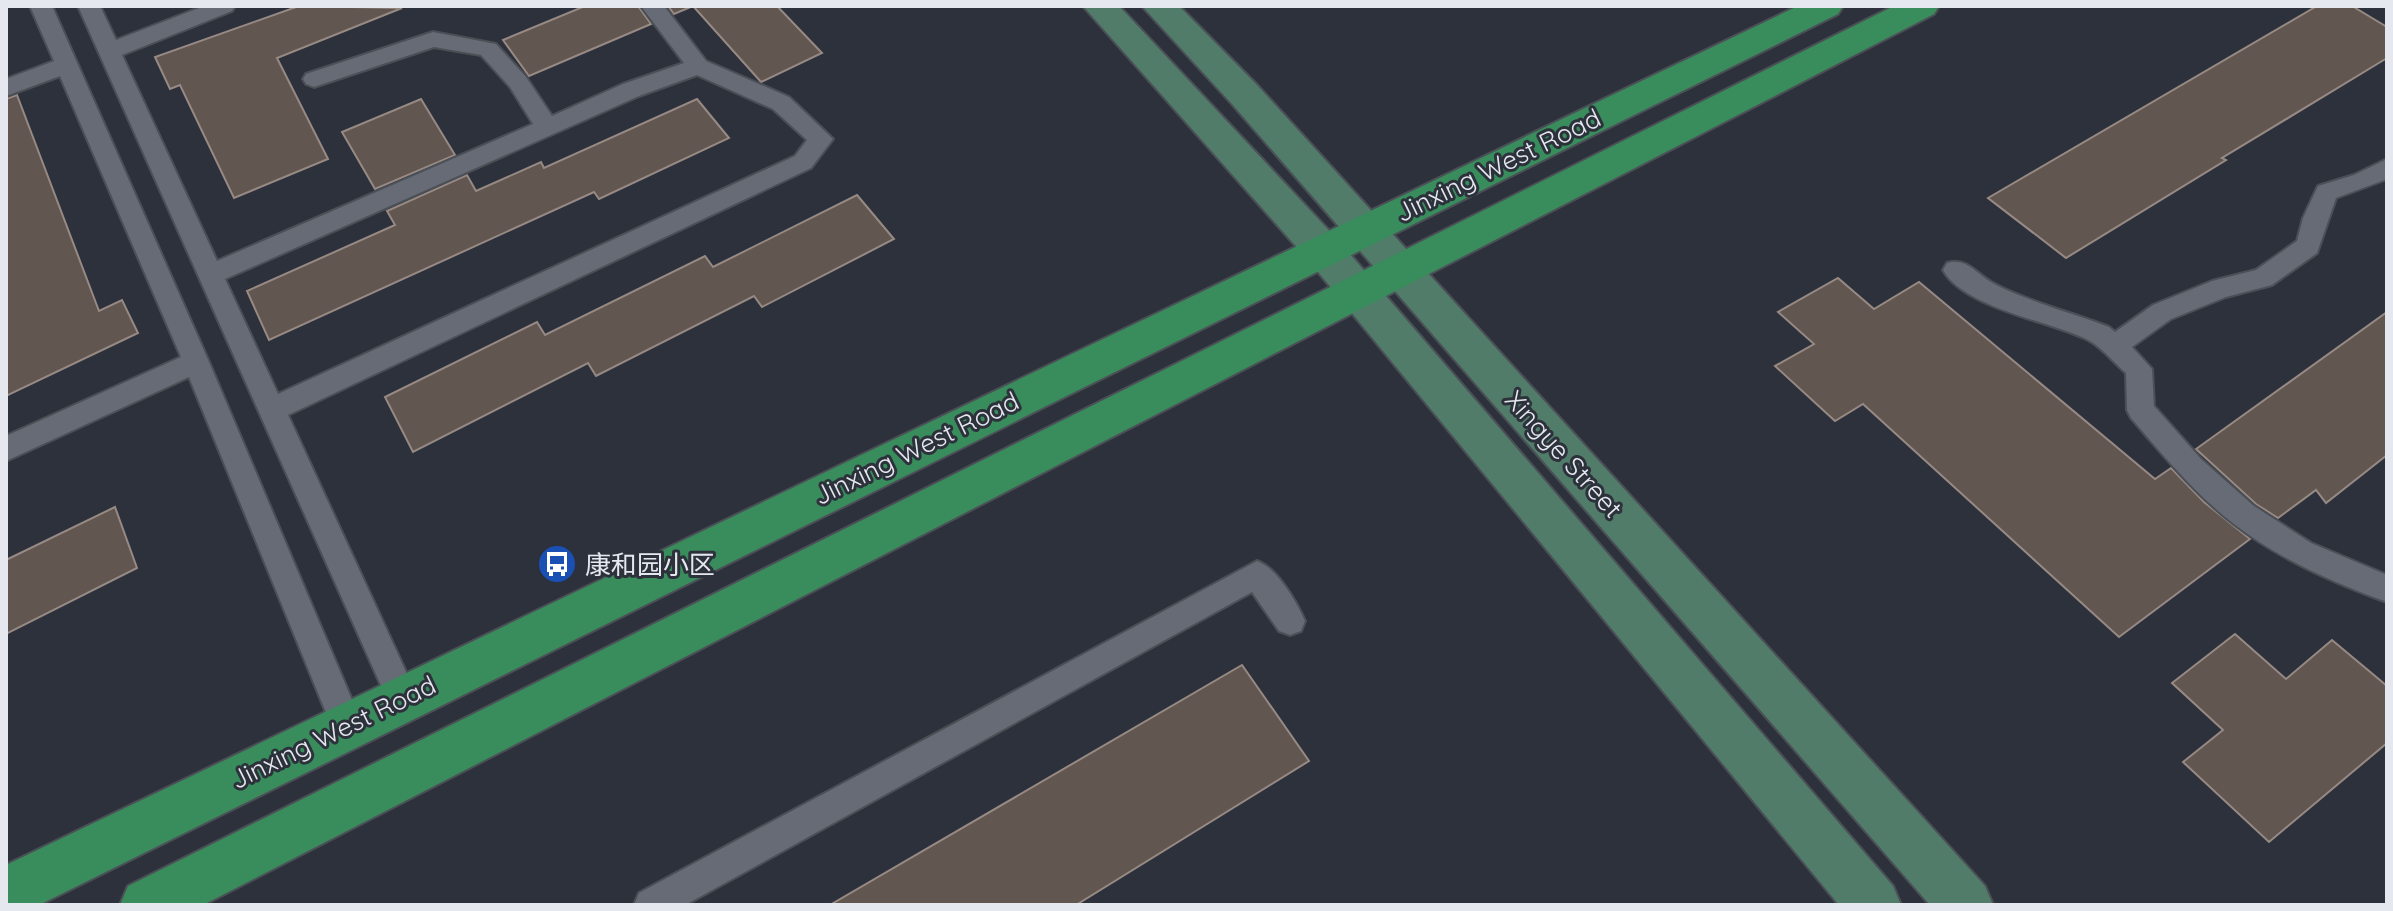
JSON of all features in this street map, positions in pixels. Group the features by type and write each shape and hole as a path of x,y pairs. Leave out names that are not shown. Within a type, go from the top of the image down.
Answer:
{"main road":[{"name":"Xingye Street","path":"1100,6 1323,250 1874,905"},
{"name":"Xingye Street","path":"1159,6 1245,95 1966,905"},
{"name":"Jinxing West Road","path":"6,893 1826,6"},
{"name":"Jinxing West Road","path":"147,905 1922,6"}],"lane":[{"path":"41,6 196,362 347,726"},
{"path":"89,6 402,698"},
{"path":"110,51 224,6"},
{"path":"271,410 803,162 821,139 781,103 698,66 652,6"},
{"path":"314,79 433,39 488,49 518,82 547,127"},
{"path":"6,88 66,65"},
{"path":"210,275 631,90 698,66"},
{"path":"2120,342 2162,312 2221,288 2263,278 2308,246 2315,218 2327,192 2363,181 2387,168"},
{"path":"1956,270 1983,290 2100,334 2139,369 2141,410 2191,467 2233,505 2301,552 2387,589"},
{"path":"6,449 196,362"},
{"path":"651,905 1257,574 1290,621"}],"building":[{"path":"299,6 402,8 277,58 328,159 234,198 180,85 170,89 155,57"},
{"path":"585,6 638,6 651,24 529,76 503,40"},
{"path":"668,6 693,6 674,14"},
{"path":"693,6 777,6 822,53 761,82"},
{"path":"2317,6 2352,6 2387,27 2387,58 2066,258 1988,198"},
{"path":"17,95 99,311 122,300 138,333 6,396 6,99"},
{"path":"421,99 455,155 375,189 342,132"},
{"path":"697,99 729,138 599,199 594,192 269,340 247,291 395,225 387,211 467,175 476,191 541,162 544,168"},
{"path":"857,195 894,239 762,307 754,296 596,376 588,363 413,452 385,397 537,322 545,335 705,256 713,267"},
{"path":"1838,278 1874,309 1919,282 2155,479 2171,468 2204,502 2250,539 2119,637 1863,404 1835,421 1775,366 1814,344 1778,312"},
{"path":"2387,312 2387,455 2326,503 2316,490 2278,518 2256,504 2196,449"},
{"path":"115,507 137,568 6,634 6,560"},
{"path":"2235,634 2286,679 2332,640 2387,686 2387,743 2269,842 2183,762 2223,730 2172,683"},
{"path":"1242,665 1309,761 1076,905 830,905"}],"place":[{"name":"康和园小区","path":"557,564"}]}
